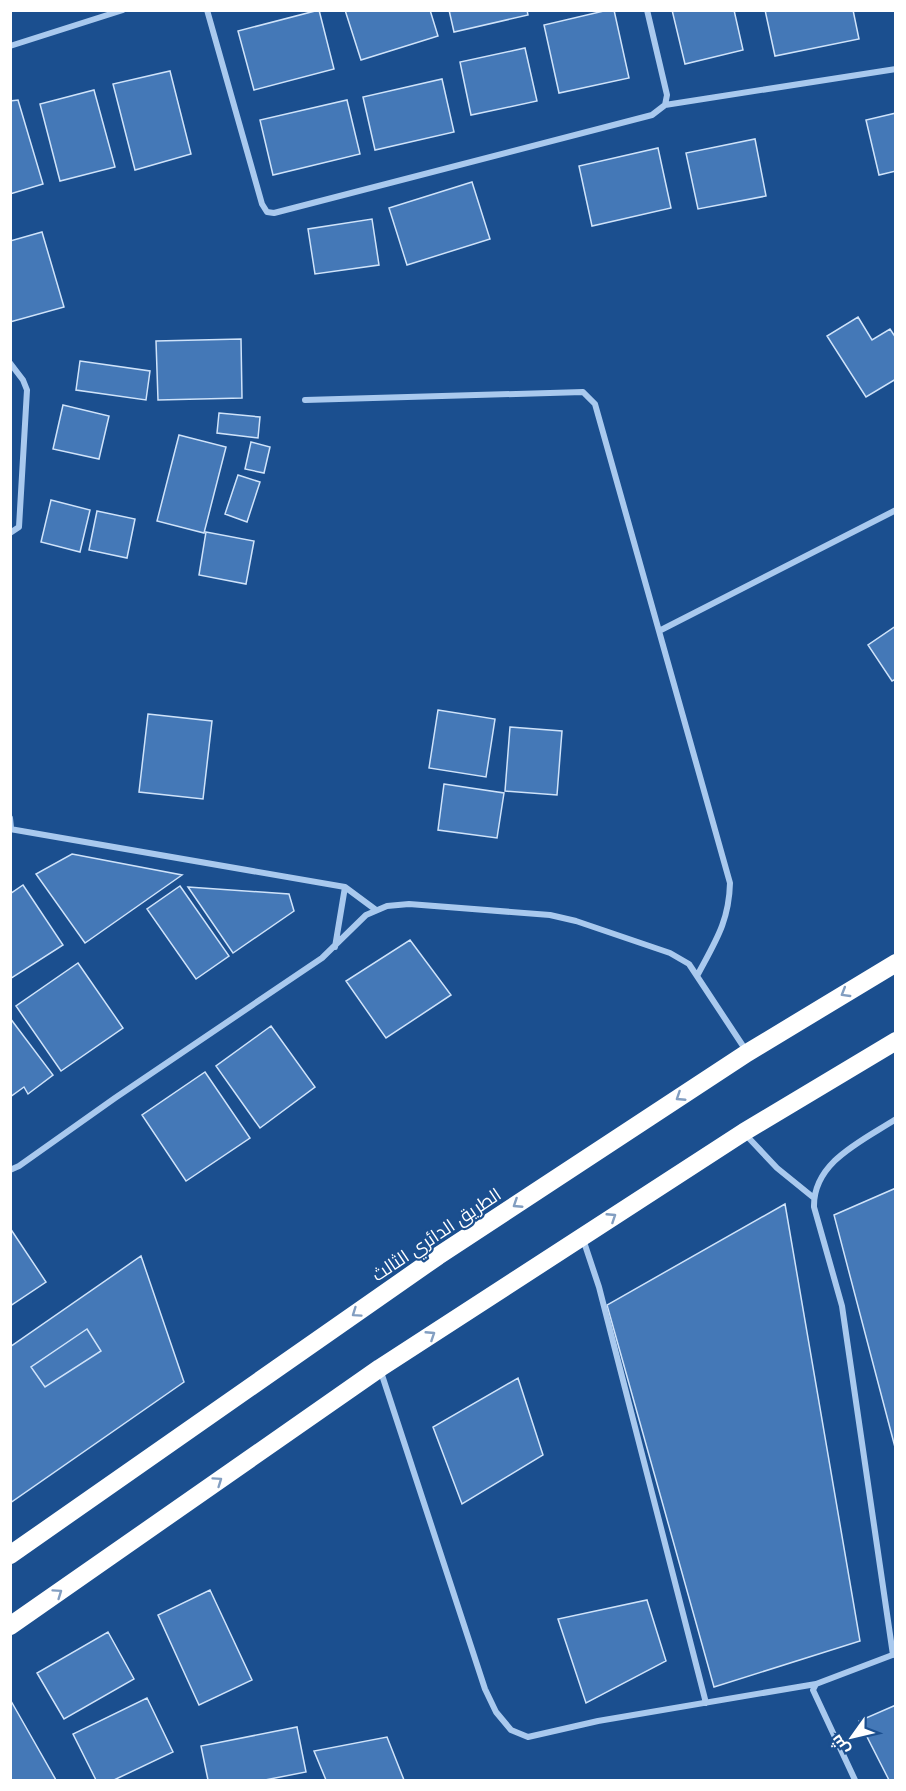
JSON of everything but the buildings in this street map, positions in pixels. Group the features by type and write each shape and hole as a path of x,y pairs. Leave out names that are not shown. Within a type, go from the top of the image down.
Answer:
{"highway":[{"name":"الطريق الدائري الثالث","path":"10,1555 438,1256 747,1053 896,963"},
{"path":"10,1626 380,1368 744,1132 894,1046"}],"street":[{"path":"10,46 123,10"},
{"path":"207,10 262,204 267,212 274,213 652,115 665,105 896,69"},
{"path":"647,10 667,95 665,105"},
{"path":"10,363 23,380 27,390 19,527 10,533"},
{"path":"304,400 584,392 595,404 730,883 730,901 725,923 697,976"},
{"path":"659,631 896,510"},
{"path":"10,819 11,829 345,887 376,909"},
{"path":"335,948 345,887"},
{"path":"10,1170 335,948 366,915 387,906 409,904 550,915 576,921 670,953 689,964 747,1053"},
{"path":"380,1368 486,1689 496,1712 511,1730 528,1737 598,1721 816,1684 894,1654 842,1306 813,1198 815,1187 829,1166 844,1153 896,1119"},
{"path":"744,1132 777,1168 813,1198"},
{"path":"582,1236 599,1287 706,1703"},
{"path":"816,1684 813,1693 855,1780"}]}
